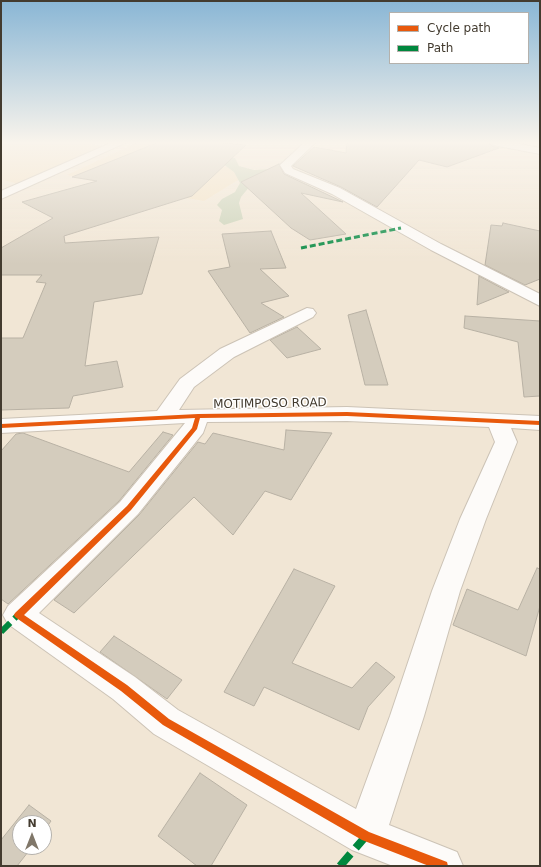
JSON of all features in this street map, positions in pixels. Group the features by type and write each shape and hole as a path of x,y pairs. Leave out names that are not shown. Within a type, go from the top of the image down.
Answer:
{"street":[{"path":"1,195 30,182"},
{"path":"315,182 336,191 436,247 540,301"},
{"path":"163,418 187,383 227,353 307,313"},
{"name":"MOTIMPOSO ROAD","path":"1,426 198,416 347,414 540,423"},
{"path":"198,416 195,428 129,508 18,615 124,688 166,722 366,836 443,866"},
{"path":"366,836 407,716 446,591 473,519 506,442 496,421"}],"shaded area":[{"path":"99,182 234,182 204,201"}],"green space":[{"path":"255,182 241,197 239,203 243,219 224,225 219,221 222,210 217,205 222,199 235,192 240,183"}],"building":[{"path":"92,182 206,182 192,196 64,236 65,243 159,237 142,294 94,302 85,366 117,361 123,387 73,396 69,408 1,410 1,338 23,338 46,283 36,282 42,275 1,275 1,248 53,218 22,202"},
{"path":"242,182 302,182 343,202 301,193 346,234 310,240 291,228"},
{"path":"331,182 399,182 377,207"},
{"path":"503,223 540,231 540,279 525,285 485,265 491,225 502,226"},
{"path":"271,231 286,268 260,269 289,296 261,303 284,317 250,333 208,271 230,267 222,234"},
{"path":"479,276 509,292 477,305"},
{"path":"366,310 388,385 365,385 348,315"},
{"path":"465,316 540,321 540,396 524,397 518,342 464,328"},
{"path":"297,327 321,349 287,358 270,340"},
{"path":"286,430 332,433 291,500 265,491 233,535 194,497 74,613 54,600 139,515 198,442 205,444 213,433 284,450"},
{"path":"163,432 173,435 119,501 8,604 1,599 1,451 16,434 23,433 129,472"},
{"path":"537,568 540,569 540,606 526,656 453,625 467,589 518,610"},
{"path":"294,569 335,586 292,663 352,688 376,662 395,677 368,707 359,730 264,687 254,706 224,692"},
{"path":"114,636 182,680 167,699 100,652"},
{"path":"200,773 247,805 211,866 197,866 158,836"},
{"path":"29,805 43,815 21,815"},
{"path":"12,826 12,855 26,855 17,866 1,866 1,840"}],"marked path":[{"path":"301,248 401,228"},
{"path":"1,632 18,615"},
{"path":"340,866 366,836"}],"cycle path":[{"path":"1,426 198,416 347,414 540,423"},
{"path":"198,416 195,428 129,508 18,615 124,688 166,722 366,836 443,866"}]}
